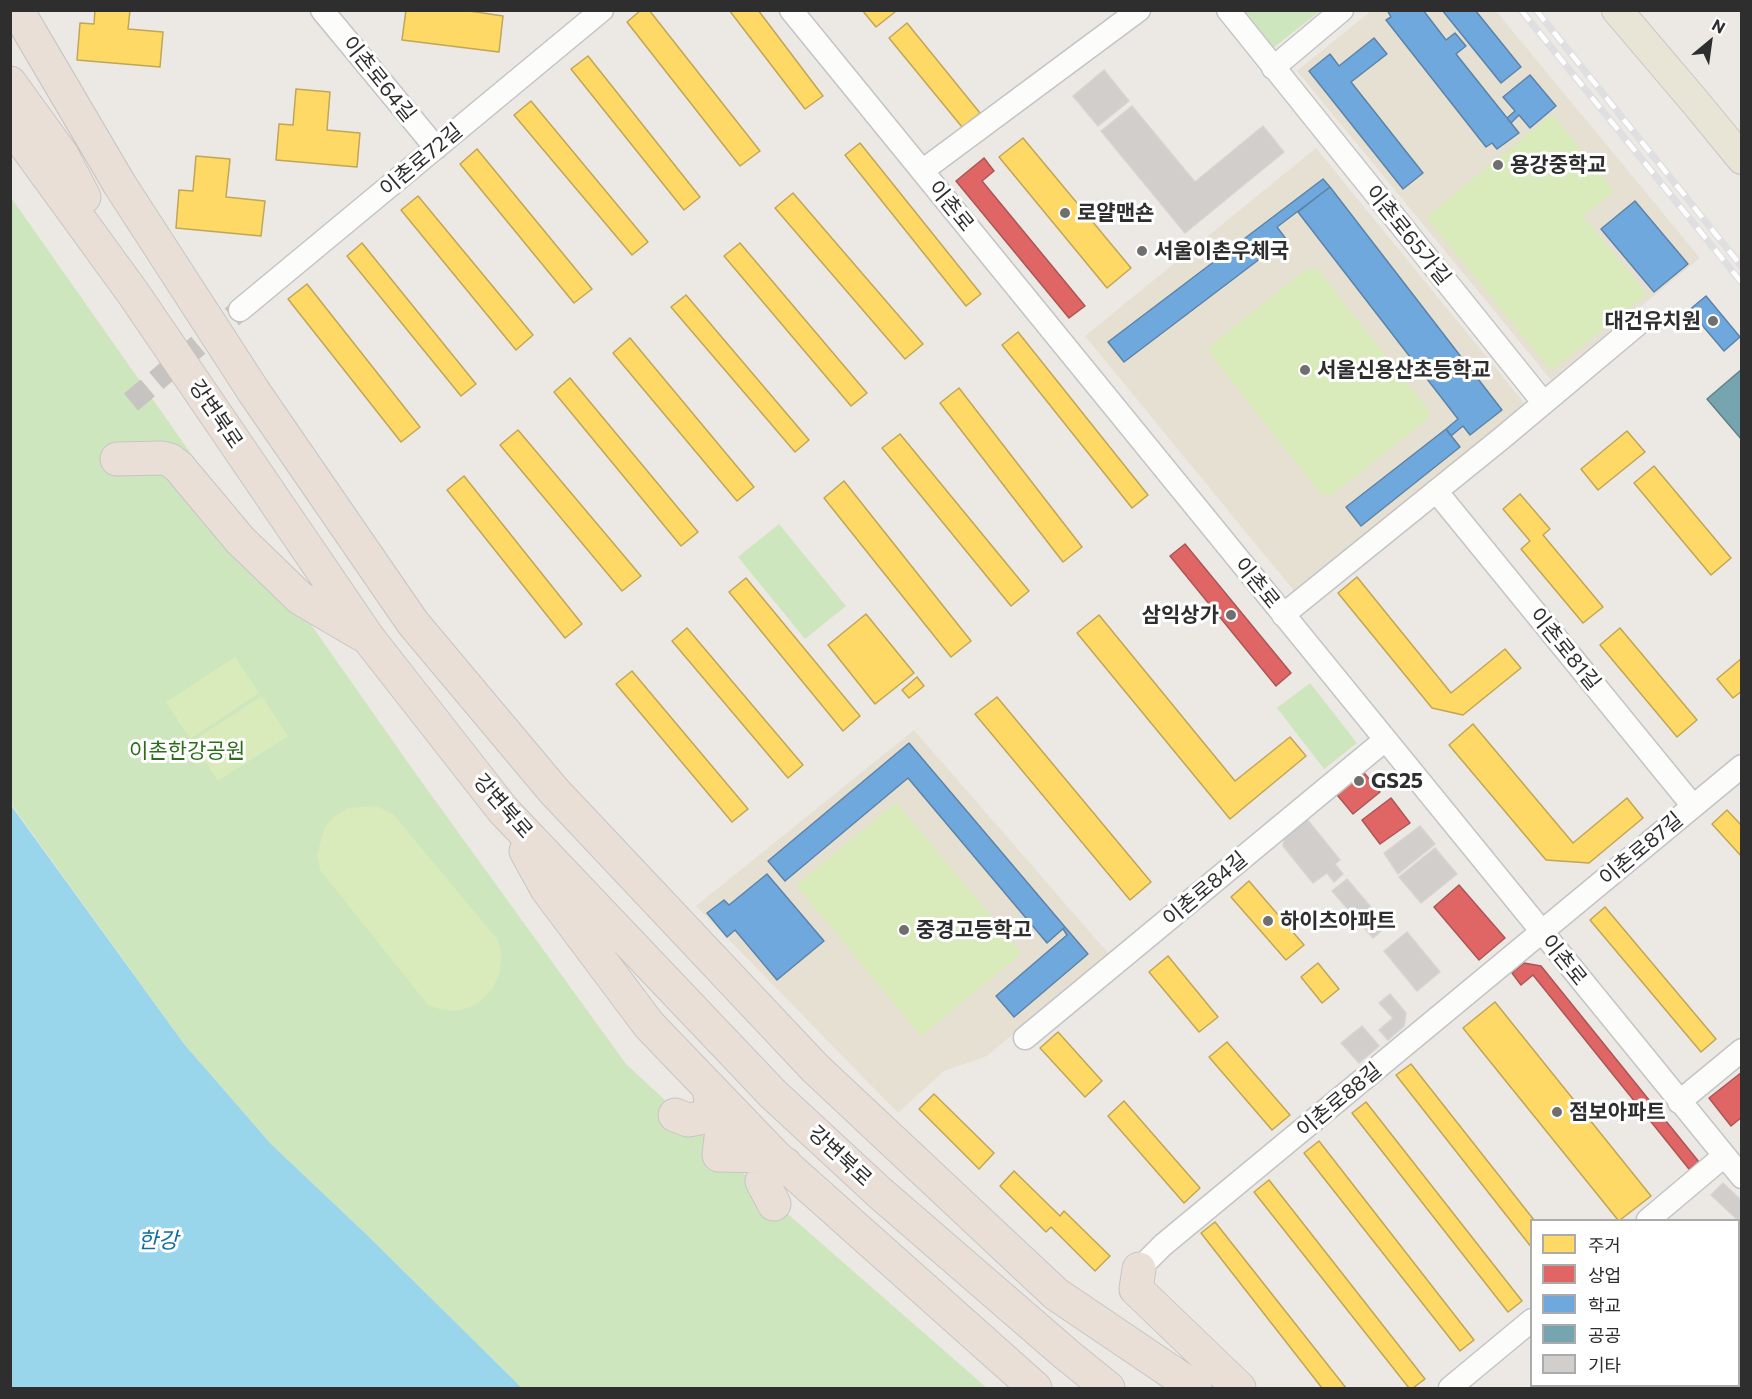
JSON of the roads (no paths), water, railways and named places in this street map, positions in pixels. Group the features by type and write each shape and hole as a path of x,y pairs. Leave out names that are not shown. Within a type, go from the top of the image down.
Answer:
{"highway":[{"name":"강변북로","path":"17,10 120,185 254,392 413,623 554,791 815,1068 1030,1270 1056,1294 1195,1389"},
{"name":"강변북로","path":"10,37 120,185"},
{"path":"10,83 62,155 133,293"},
{"name":"강변북로","path":"10,124 133,293 369,639 503,810 773,1094 889,1201 1108,1389"},
{"path":"117,459 162,458 170,460 179,467 240,540 300,598 369,639"},
{"path":"503,810 547,889 649,1024 780,1160 1035,1389"},
{"path":"675,1115 688,1120 700,1118 708,1113 717,1095"},
{"path":"774,1204 762,1181 769,1169 780,1160"},
{"path":"1139,1269 1136,1289 1239,1389"}],"main road":[{"path":"1617,10 1742,159"}],"street":[{"name":"이촌로64길","path":"322,10 436,148"},
{"name":"이촌로72길","path":"240,310 602,10"},
{"name":"이촌로","path":"791,10 1742,1177"},
{"path":"922,171 1139,10"},
{"name":"이촌로65가길","path":"1228,10 1543,402"},
{"path":"1273,68 1342,10"},
{"path":"1283,615 1502,438 1638,324"},
{"name":"이촌로81길","path":"1436,491 1694,806"},
{"name":"이촌로84길","path":"1025,1038 1385,740"},
{"name":"이촌로87길","path":"1541,932 1742,766"},
{"name":"이촌로88길","path":"1139,1269 1163,1245 1541,932"},
{"path":"1679,1101 1742,1050"},
{"path":"1650,1219 1724,1156"},
{"path":"1450,1389 1530,1322"}],"water":[{"name":"한강","path":"10,804 184,1044 271,1144 522,1388 11,1388"}],"tunnel":[{"path":"131,402 240,310"}],"railway":[{"path":"1521,10 1742,283"},
{"path":"1536,10 1742,267"}],"place":[{"name":"용강중학교","path":"1498,165"},
{"name":"로얄맨숀","path":"1065,213"},
{"name":"서울이촌우체국","path":"1142,251"},
{"name":"대건유치원","path":"1713,321"},
{"name":"서울신용산초등학교","path":"1305,370"},
{"name":"삼익상가","path":"1231,615"},
{"name":"GS25","path":"1359,781"},
{"name":"하이츠아파트","path":"1268,921"},
{"name":"중경고등학고","path":"904,930"},
{"name":"점보아파트","path":"1557,1112"}],"park label":[{"name":"이촌한강공원","path":"187,751"}]}
